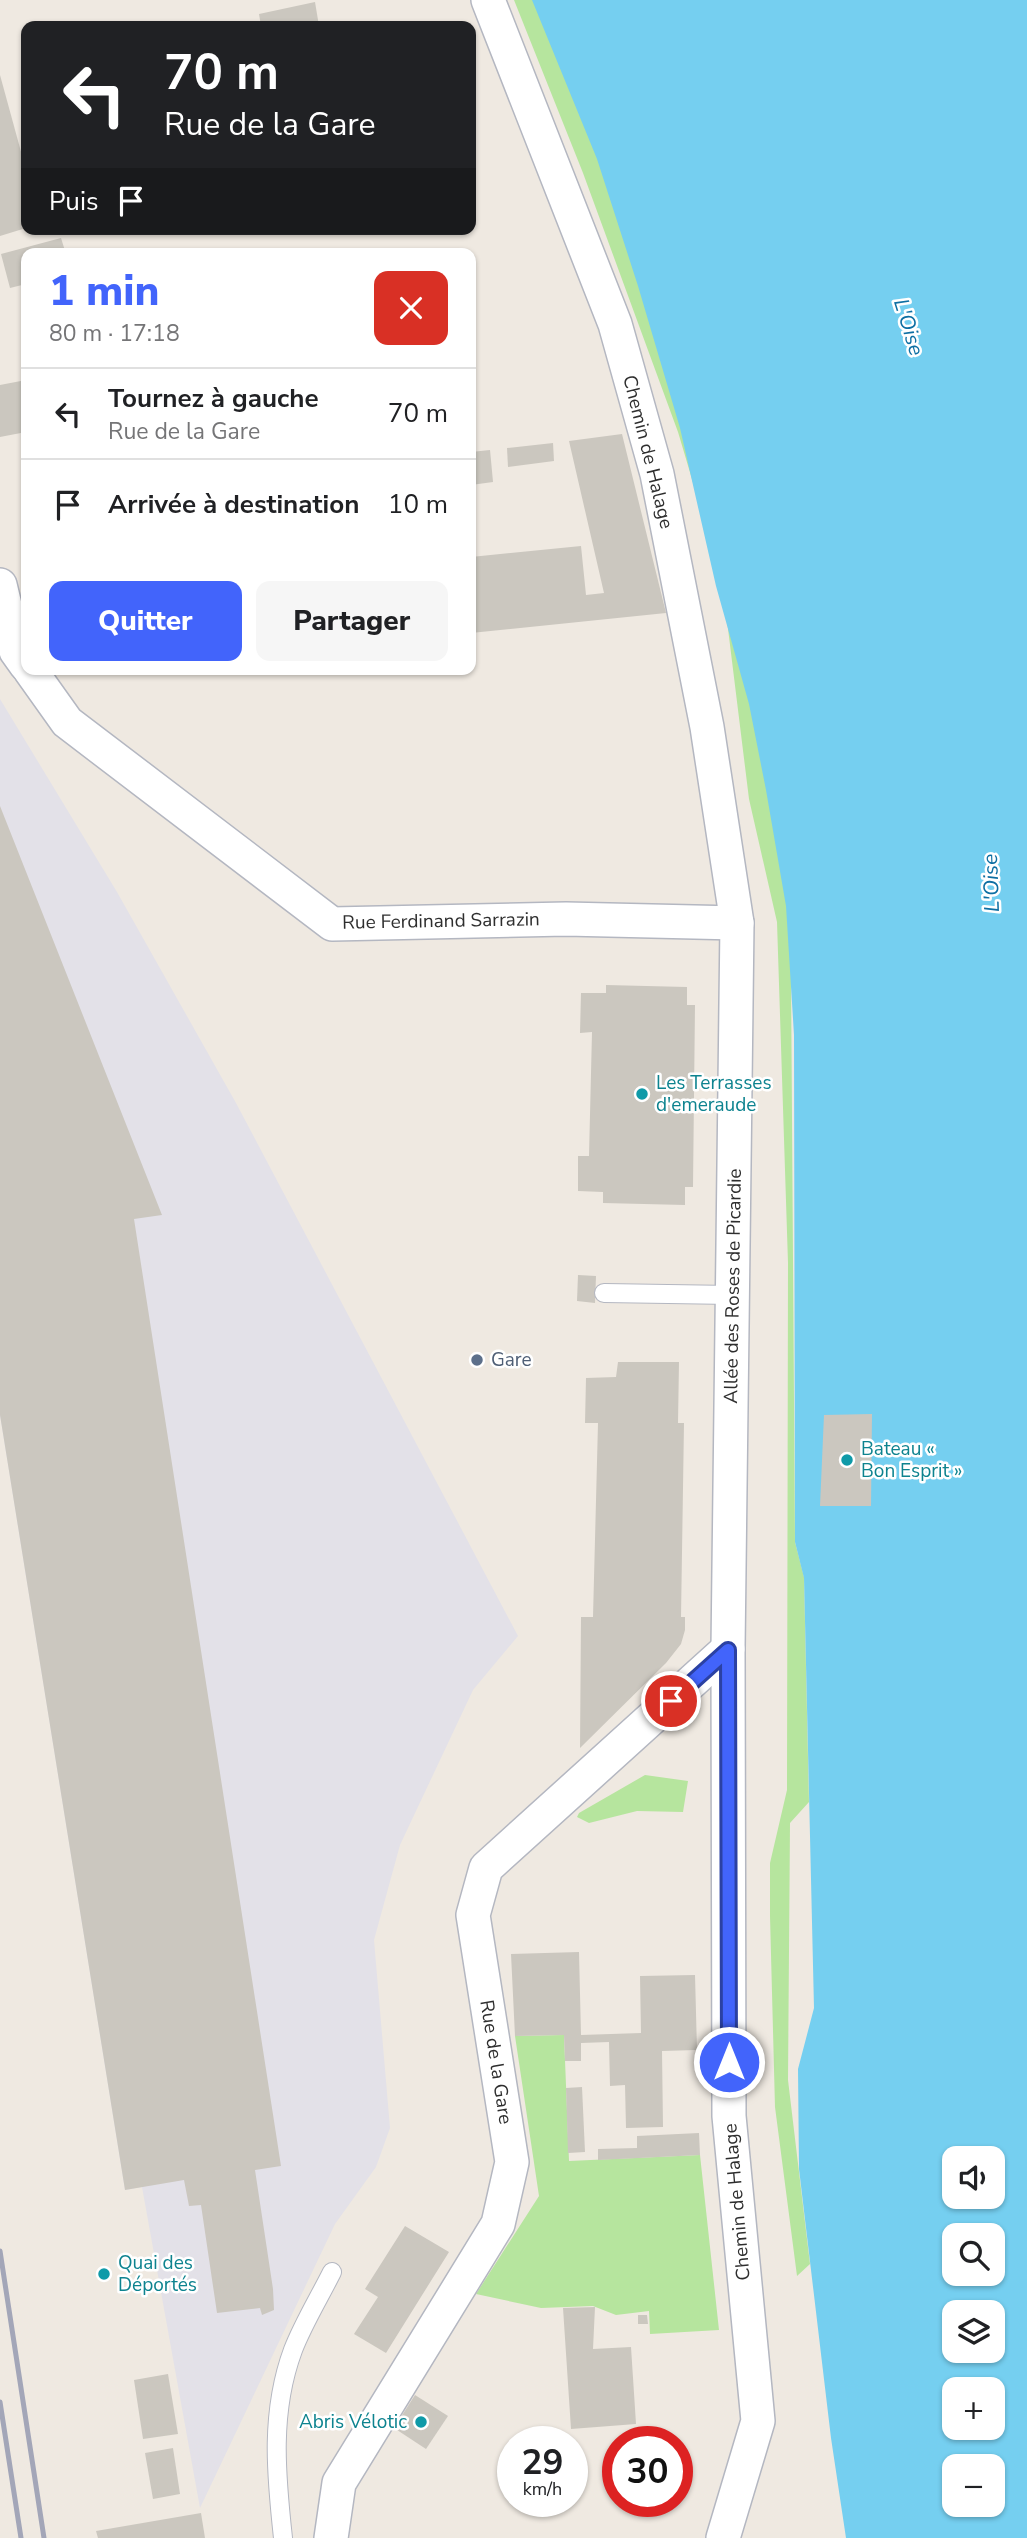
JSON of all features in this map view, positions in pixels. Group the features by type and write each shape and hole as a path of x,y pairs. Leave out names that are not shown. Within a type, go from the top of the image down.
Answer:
{"street":[{"name":"Chemin de Halage","path":"488,0 615,324 657,474 705,714 737,923"},
{"path":"0,585 16,651 21,658"},
{"name":"Rue Ferdinand Sarrazin","path":"34,675 67,722 332,923 566,919 737,923"},
{"name":"Allée des Roses de Picardie","path":"728,1650 737,923"},
{"name":"Chemin de Halage","path":"723,2538 758,2421 729,2116 728,1650"},
{"name":"Rue de la Gare","path":"331,2538 339,2483 498,2224 512,2162 474,1915 486,1868 728,1650"}],"lane":[{"path":"604,1293 732,1295"},
{"path":"283,2538 275,2470 277,2410 293,2350 332,2272"}],"shaded area":[{"path":"0,699 117,892 236,1103 518,1636 473,1690 400,1845 374,1940 390,2128 376,2167 335,2224 200,2508 142,2187 125,2190 0,1415"}],"green space":[{"path":"514,0 549,0 670,343 790,834 795,1542 804,1577 809,1802 790,1823 788,2080 810,2264 797,2276 775,2107 770,1916 770,1863 787,1790 788,1263 777,922 749,799 722,580 678,432 583,173"},
{"path":"645,1775 688,1781 683,1812 637,1811 589,1823 577,1817 579,1813"},
{"path":"564,2035 569,2161 700,2155 719,2330 650,2334 649,2311 616,2315 593,2306 541,2308 476,2294 539,2196 515,2036"}],"water":[{"name":"L'Oise","path":"532,0 1027,0 1027,2538 846,2538 831,2438 799,2169 798,2069 814,2008 804,1578 795,1542 794,1035 786,906 749,704 716,586 680,428 597,159"}],"building":[{"path":"315,2 318,21 260,21 259,14"},
{"path":"0,75 21,152 21,230 0,236"},
{"path":"61,238 64,248 24,248"},
{"path":"21,249 21,285 10,288 1,254"},
{"path":"21,381 21,433 0,437 0,385"},
{"path":"622,434 666,613 476,632 476,556 581,546 586,595 604,593 569,441"},
{"path":"553,443 554,461 508,467 507,448"},
{"path":"490,450 493,482 476,484 476,451"},
{"path":"0,806 162,1215 134,1219 281,2166 255,2170 273,2289 274,2310 262,2315 260,2308 217,2313 201,2205 189,2206 184,2180 125,2190 0,1415"},
{"name":"Les Terrasses d'emeraude","path":"606,985 687,987 687,1005 695,1005 693,1187 685,1187 685,1205 603,1203 603,1192 578,1191 578,1156 589,1156 592,1032 580,1033 581,993 606,993"},
{"path":"578,1275 596,1276 595,1303 577,1301"},
{"path":"618,1362 679,1362 678,1423 684,1423 681,1617 685,1617 685,1630 681,1644 666,1663 580,1748 581,1617 593,1617 598,1423 585,1423 586,1378 616,1377"},
{"name":"Bateau « Bon Esprit »","path":"872,1414 871,1506 820,1506 824,1415"},
{"path":"579,1952 581,2035 641,2033 640,1976 695,1975 697,2050 662,2051 663,2127 626,2128 625,2085 610,2086 609,2042 581,2043 581,2061 565,2061 564,2035 515,2036 511,1954"},
{"path":"582,2087 585,2152 568,2153 566,2088"},
{"path":"699,2133 700,2155 598,2160 598,2149 637,2148 637,2136"},
{"path":"405,2226 449,2252 386,2353 354,2334 378,2297 365,2289"},
{"path":"595,2307 593,2349 631,2347 636,2424 588,2428 571,2426 563,2308"},
{"path":"638,2315 647,2315 648,2324 638,2324"},
{"path":"168,2374 178,2434 143,2439 134,2380"},
{"name":"Abris Vélotic","path":"415,2395 448,2416 426,2449 394,2428"},
{"path":"173,2448 180,2494 153,2499 145,2453"},
{"path":"201,2513 205,2538 98,2538 96,2531"}],"railway":[{"path":"0,2251 44,2538"},
{"path":"0,2402 21,2538"}],"place":[{"name":"Les Terrasses d'emeraude","path":"642,1094"},
{"name":"Gare","path":"477,1360"},
{"name":"Bateau « Bon Esprit »","path":"847,1460"},
{"name":"Quai des Déportés","path":"104,2274"},
{"name":"Abris Vélotic","path":"421,2422"}],"route":[{"path":"671,1701 728,1650 729,2062"}]}
